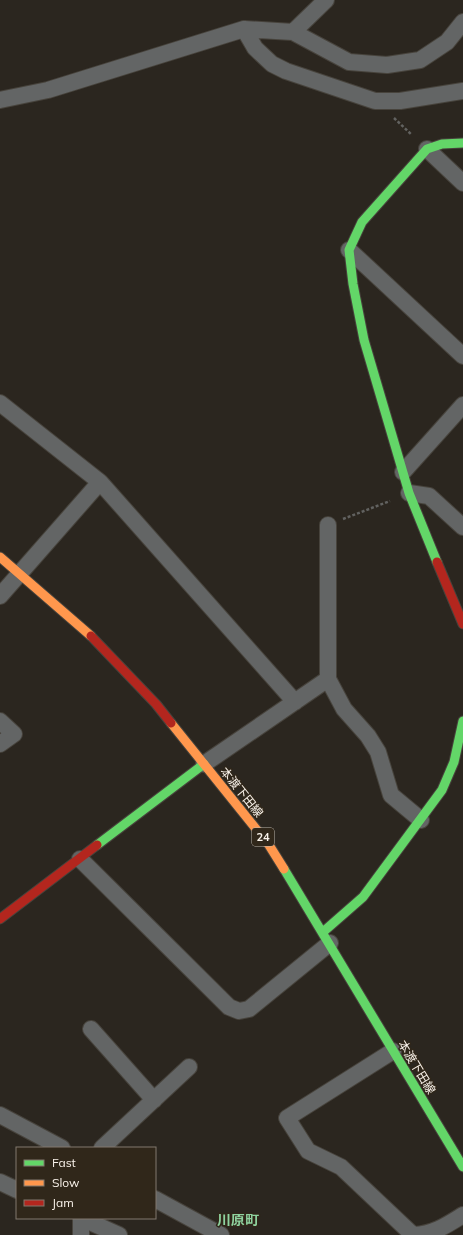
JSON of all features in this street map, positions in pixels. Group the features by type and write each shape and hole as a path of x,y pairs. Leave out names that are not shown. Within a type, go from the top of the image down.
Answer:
{"street":[{"path":"293,32 326,0"},
{"path":"0,100 48,90 244,29 293,32 349,62 387,65 420,60 447,42 463,22"},
{"path":"244,29 255,48 272,64 286,71 375,100 400,102 463,91"},
{"path":"463,143 442,144 427,149 362,222 349,250 353,284 364,340 409,493 463,624"},
{"path":"427,149 463,183"},
{"path":"349,250 463,356"},
{"path":"0,403 100,482 295,702"},
{"path":"403,472 463,405"},
{"path":"0,596 100,482"},
{"path":"409,493 429,496 463,527"},
{"path":"328,525 328,679 344,709 368,736 378,752 391,796 421,820"},
{"name":"本渡下田線","path":"0,557 93,638 156,704 268,845 327,938 463,1167"},
{"path":"0,919 204,764 328,679"},
{"path":"0,721 14,734 0,744"},
{"path":"80,859 229,1007 239,1010 249,1009 327,938 363,897 421,820 442,790 454,762 463,721"},
{"path":"91,1029 154,1100"},
{"path":"393,1051 287,1118 308,1151 341,1167 414,1235 440,1230 463,1215"},
{"path":"103,1147 188,1068"},
{"path":"0,1115 60,1147"},
{"path":"0,1182 16,1190"},
{"path":"156,1200 221,1235"},
{"path":"81,1219 81,1235"},
{"path":"83,1219 119,1235"}],"path":[{"path":"375,100 427,149"},
{"path":"328,525 409,493"}],"traffic: fast":[{"path":"437,562 409,493 364,340 353,284 349,250 362,222 427,149 442,144 463,143"},
{"path":"323,932 363,897 442,790 454,762 463,721"},
{"path":"97,845 204,764"},
{"path":"284,869 463,1167"}],"traffic: slow":[{"path":"0,557 91,636"},
{"path":"171,723 269,845 284,869"}],"traffic: jam":[{"path":"437,562 463,624"},
{"path":"91,636 156,704 171,723"},
{"path":"0,919 97,845"}],"district":[{"name":"川原町","path":"238,1220"}]}
